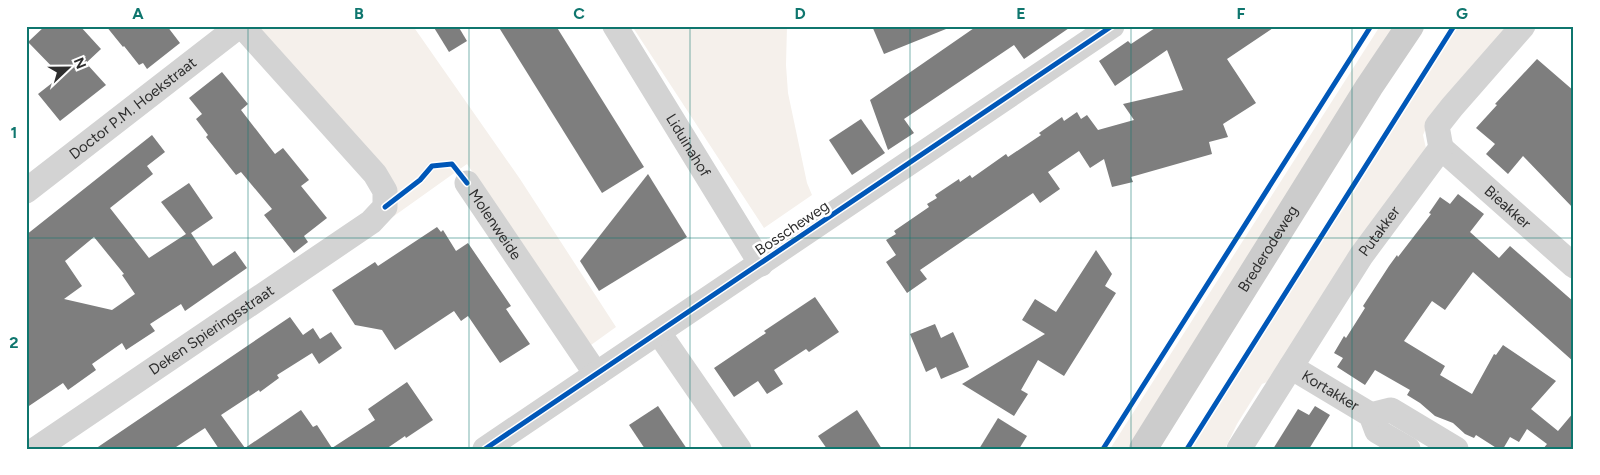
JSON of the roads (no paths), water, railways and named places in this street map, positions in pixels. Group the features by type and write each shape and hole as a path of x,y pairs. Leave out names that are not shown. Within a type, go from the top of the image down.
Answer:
{"main road":[{"name":"Brederodeweg","path":"1143,449 1369,87 1400,38 1410,26"}],"street":[{"name":"Doctor P.M. Hoekstraat","path":"26,191 241,26"},
{"name":"Deken Spieringsstraat","path":"36,449 371,222 385,207 385,190 375,174 241,26"},
{"name":"Liduinahof","path":"615,26 761,264"},
{"name":"Bosscheweg","path":"485,449 1112,26"},
{"path":"1441,148 1438,126 1452,107 1523,26"},
{"name":"Bieakker","path":"1441,148 1574,266"},
{"name":"Putakker","path":"1239,449 1361,256 1441,148"},
{"name":"Molenweide","path":"467,183 596,374"},
{"path":"659,333 739,449"},
{"name":"Kortakker","path":"1291,367 1371,415 1377,431 1408,449"},
{"name":"Kortakker","path":"1371,415 1391,410 1456,449"}]}
